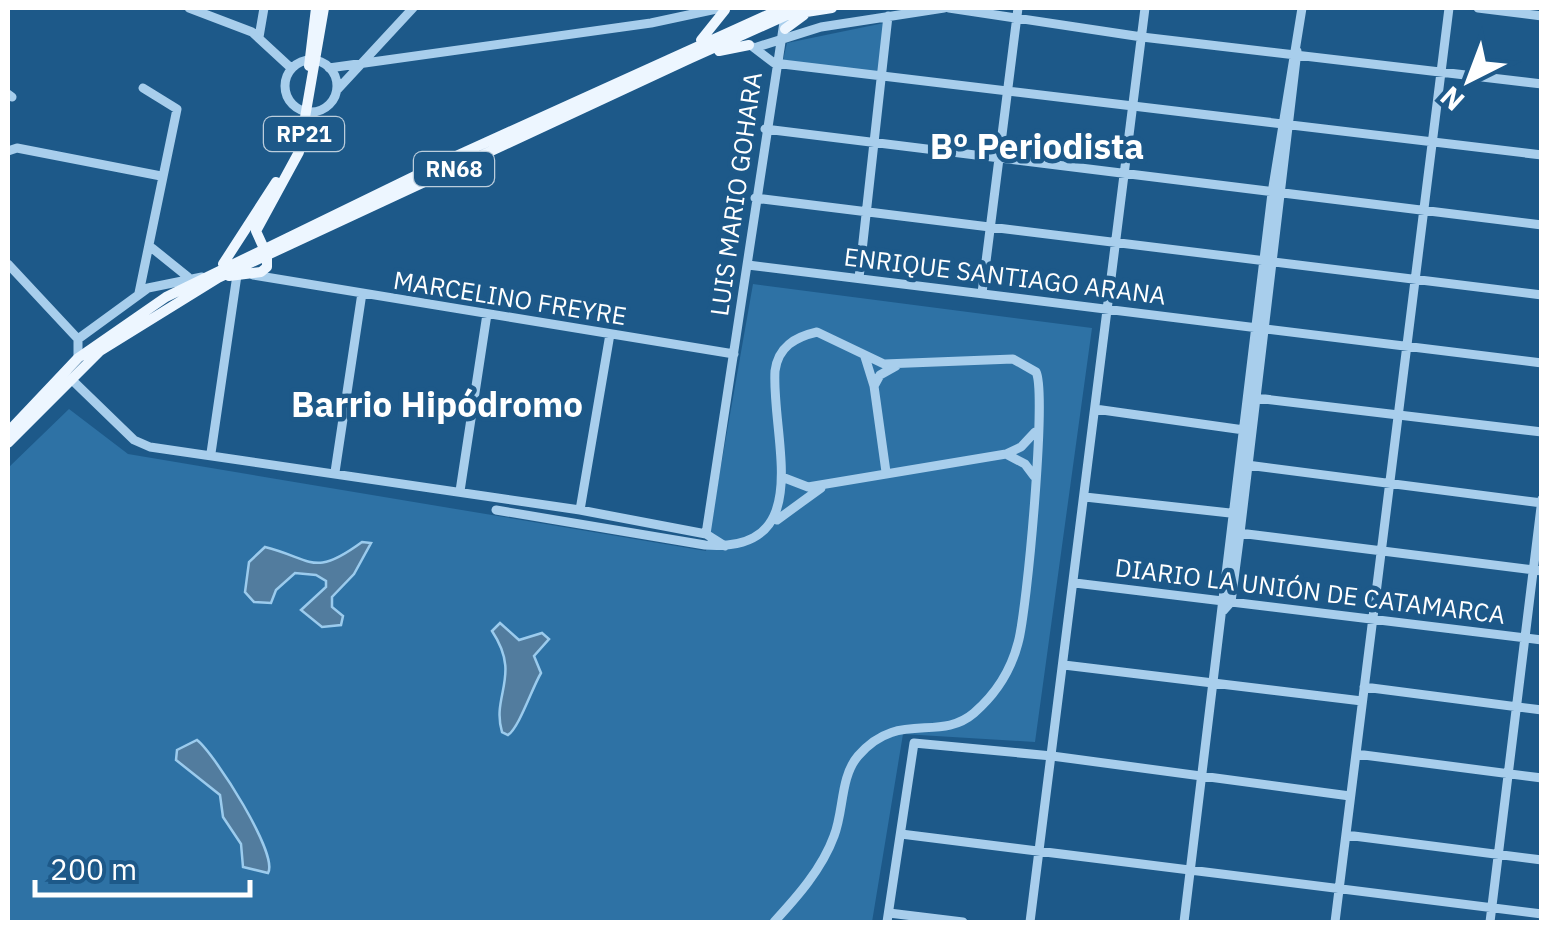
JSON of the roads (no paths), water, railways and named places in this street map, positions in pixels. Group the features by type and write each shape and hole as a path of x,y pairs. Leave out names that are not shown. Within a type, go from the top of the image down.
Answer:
{"main road":[{"name":"RP21","path":"313,60 316,8"},
{"name":"RP21","path":"266,254 256,232 294,162 324,8"},
{"path":"697,44 724,8"},
{"path":"782,34 826,8"},
{"name":"RN68","path":"8,432 78,358 136,314 202,277 266,254 689,59 744,39 785,10 826,8"},
{"name":"RN68","path":"266,254 697,44 744,39"},
{"name":"RP21","path":"219,273 288,161 305,111"},
{"path":"219,273 250,275 264,270 266,254 250,242 234,252"},
{"name":"RN68","path":"8,444 70,378 129,330 219,273"}],"street":[{"path":"189,8 259,37 292,68"},
{"path":"259,37 264,8"},
{"path":"292,68 285,92 305,111 329,105 336,92 413,8"},
{"path":"292,68 313,60 329,68 360,66 651,23 724,8 744,39 774,63 1542,155"},
{"path":"744,39 946,8 1018,13 1142,36 1542,84"},
{"path":"1030,922 1146,8"},
{"path":"1184,922 1302,8"},
{"path":"1335,922 1448,8"},
{"path":"1478,8 1542,16"},
{"name":"LUIS MARIO GOHARA","path":"706,534 748,265 764,129 785,10"},
{"path":"982,293 1018,13"},
{"path":"859,278 888,16"},
{"path":"329,68 336,92"},
{"path":"139,294 152,248 161,176 177,108 143,88"},
{"path":"764,129 1423,208 1542,226"},
{"path":"8,151 17,148 161,176"},
{"path":"755,198 1542,294"},
{"path":"152,248 188,277"},
{"path":"266,254 281,280"},
{"path":"8,264 78,339 78,358"},
{"name":"ENRIQUE SANTIAGO ARANA","path":"748,265 1542,363"},
{"path":"211,454 237,275"},
{"name":"MARCELINO FREYRE","path":"250,275 734,354"},
{"path":"78,339 139,294 188,277 202,277"},
{"path":"335,472 362,294"},
{"path":"460,491 487,314"},
{"path":"774,522 782,476 775,379 783,349 817,332 836,337 864,356 896,366 1021,361 1040,380 1023,616 1009,669 964,721 900,728 860,754 848,776 827,852 774,922"},
{"path":"580,510 610,334"},
{"path":"864,356 874,386 886,472"},
{"path":"874,386 880,375 896,366"},
{"path":"70,378 140,444 580,510 706,534 727,547"},
{"path":"1253,398 1542,432"},
{"path":"1244,465 1244,430 1253,398"},
{"path":"1095,409 1244,430"},
{"path":"782,476 802,487 1006,454 1021,447 1036,430"},
{"path":"1006,454 1025,464 1035,478"},
{"path":"1244,465 1541,502 1537,570 1523,638 1490,922"},
{"path":"496,510 727,547 774,522 830,484"},
{"path":"1086,497 1238,514"},
{"path":"1235,532 1537,570"},
{"name":"DIARIO LA UNIÓN DE CATAMARCA","path":"1074,582 1225,605 1542,640"},
{"path":"1064,665 1362,701"},
{"path":"1364,687 1542,710"},
{"path":"964,922 888,918 914,743 1052,756 1350,796"},
{"path":"1356,754 1542,778"},
{"path":"901,834 1542,914"},
{"path":"1346,835 1542,860"}],"district":[{"name":"Bº Periodista","path":"1037,147"},
{"name":"Barrio Hipódromo","path":"437,405"}]}
